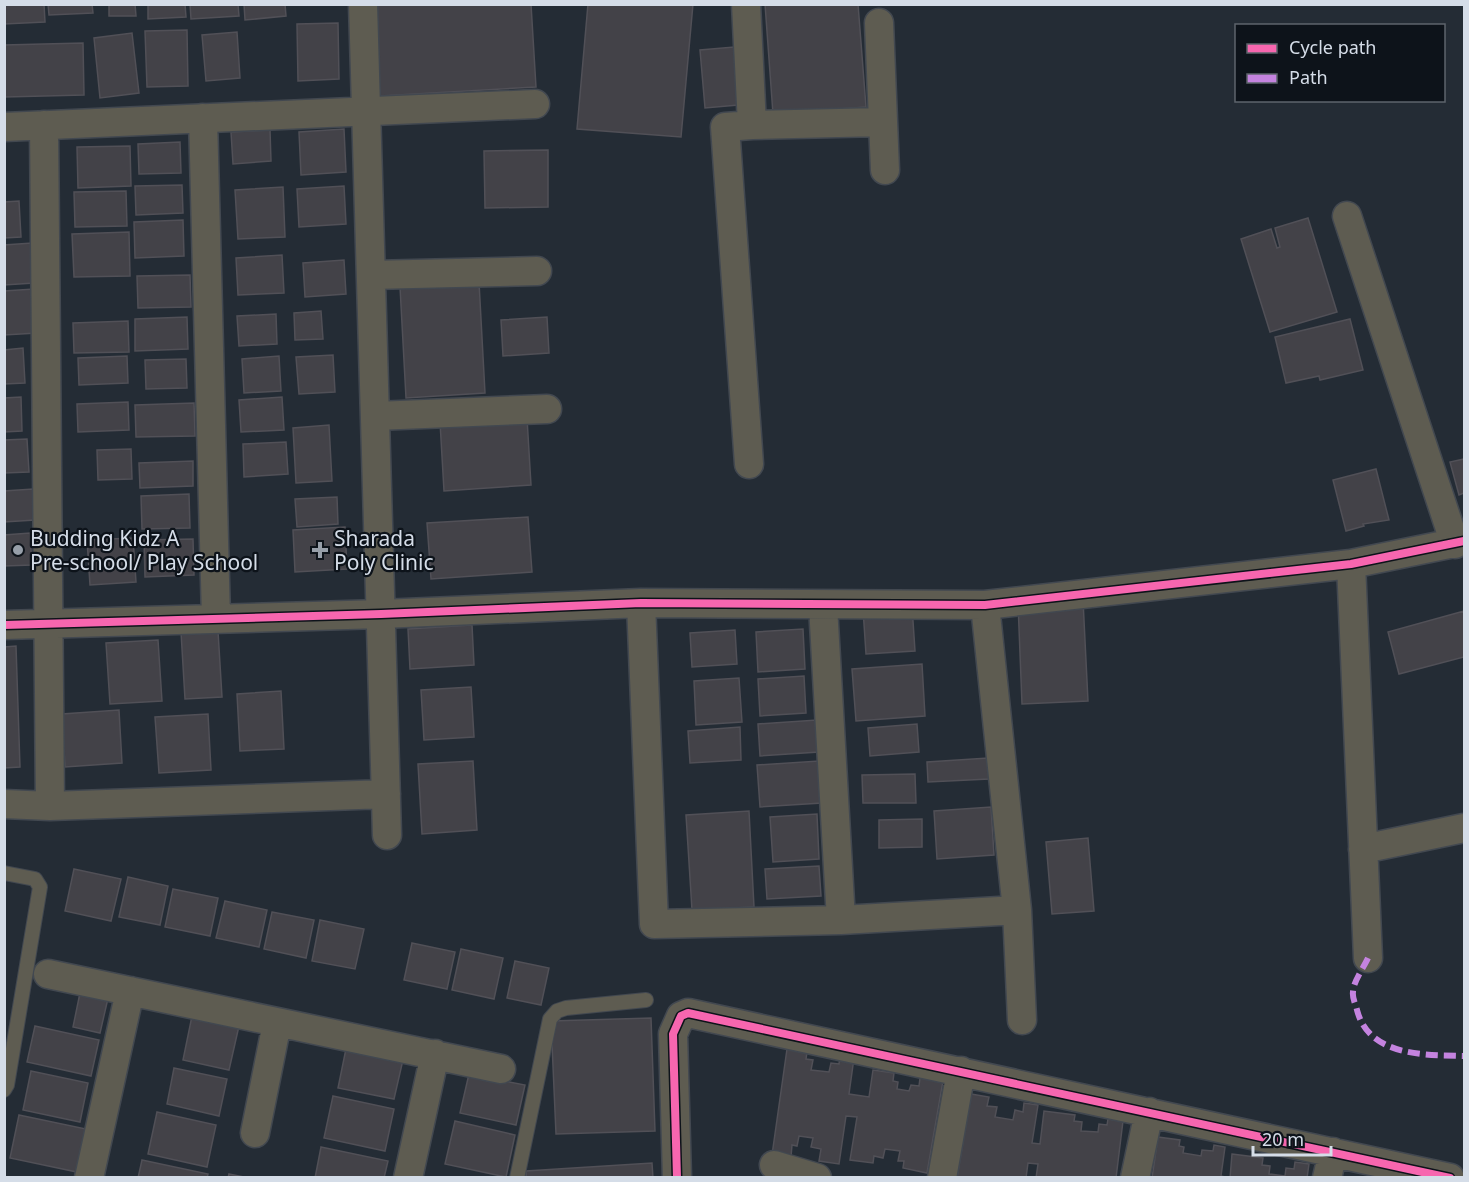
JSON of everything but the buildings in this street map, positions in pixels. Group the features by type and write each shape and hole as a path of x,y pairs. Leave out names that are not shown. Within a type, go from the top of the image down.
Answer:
{"street":[{"path":"363,4 387,835"},
{"path":"746,4 752,125"},
{"path":"879,23 885,170"},
{"path":"4,127 535,104"},
{"path":"203,118 216,618"},
{"path":"750,464 725,127 882,122"},
{"path":"44,125 50,806"},
{"path":"4,625 381,614 640,603 823,606 985,605 1351,564 1460,542 1347,216"},
{"path":"371,275 537,271"},
{"path":"376,416 547,409"},
{"path":"1351,564 1368,958"},
{"path":"640,603 654,924 841,920 1017,910"},
{"path":"985,605 1017,910 1022,1020"},
{"path":"823,606 841,920"},
{"path":"4,804 50,806 386,794"},
{"path":"1363,849 1464,828"},
{"path":"48,974 501,1069"},
{"path":"89,1178 130,991"},
{"path":"677,1178 673,1034 681,1016 688,1013 1149,1112 1330,1165 1450,1178"},
{"path":"255,1133 277,1023"},
{"path":"408,1178 435,1054"},
{"path":"942,1178 961,1071"},
{"path":"1135,1178 1149,1112"},
{"path":"774,1165 817,1178"}],"lane":[{"path":"4,873 35,879 40,887 8,1085 4,1090"},
{"path":"517,1178 550,1019 557,1011 566,1008 646,1000"}],"marked path":[{"path":"1368,958 1353,988 1353,994 1363,1025 1373,1037 1401,1050 1433,1055 1464,1056"}],"cycle path":[{"path":"4,625 381,614 641,603 985,605 1351,564 1464,541"},
{"path":"677,1178 673,1034 681,1016 688,1013 1450,1178"}],"place":[{"name":"Budding Kidz A Pre-school/ Play School","path":"18,550"},
{"name":"Sharada Poly Clinic","path":"320,550"}]}
